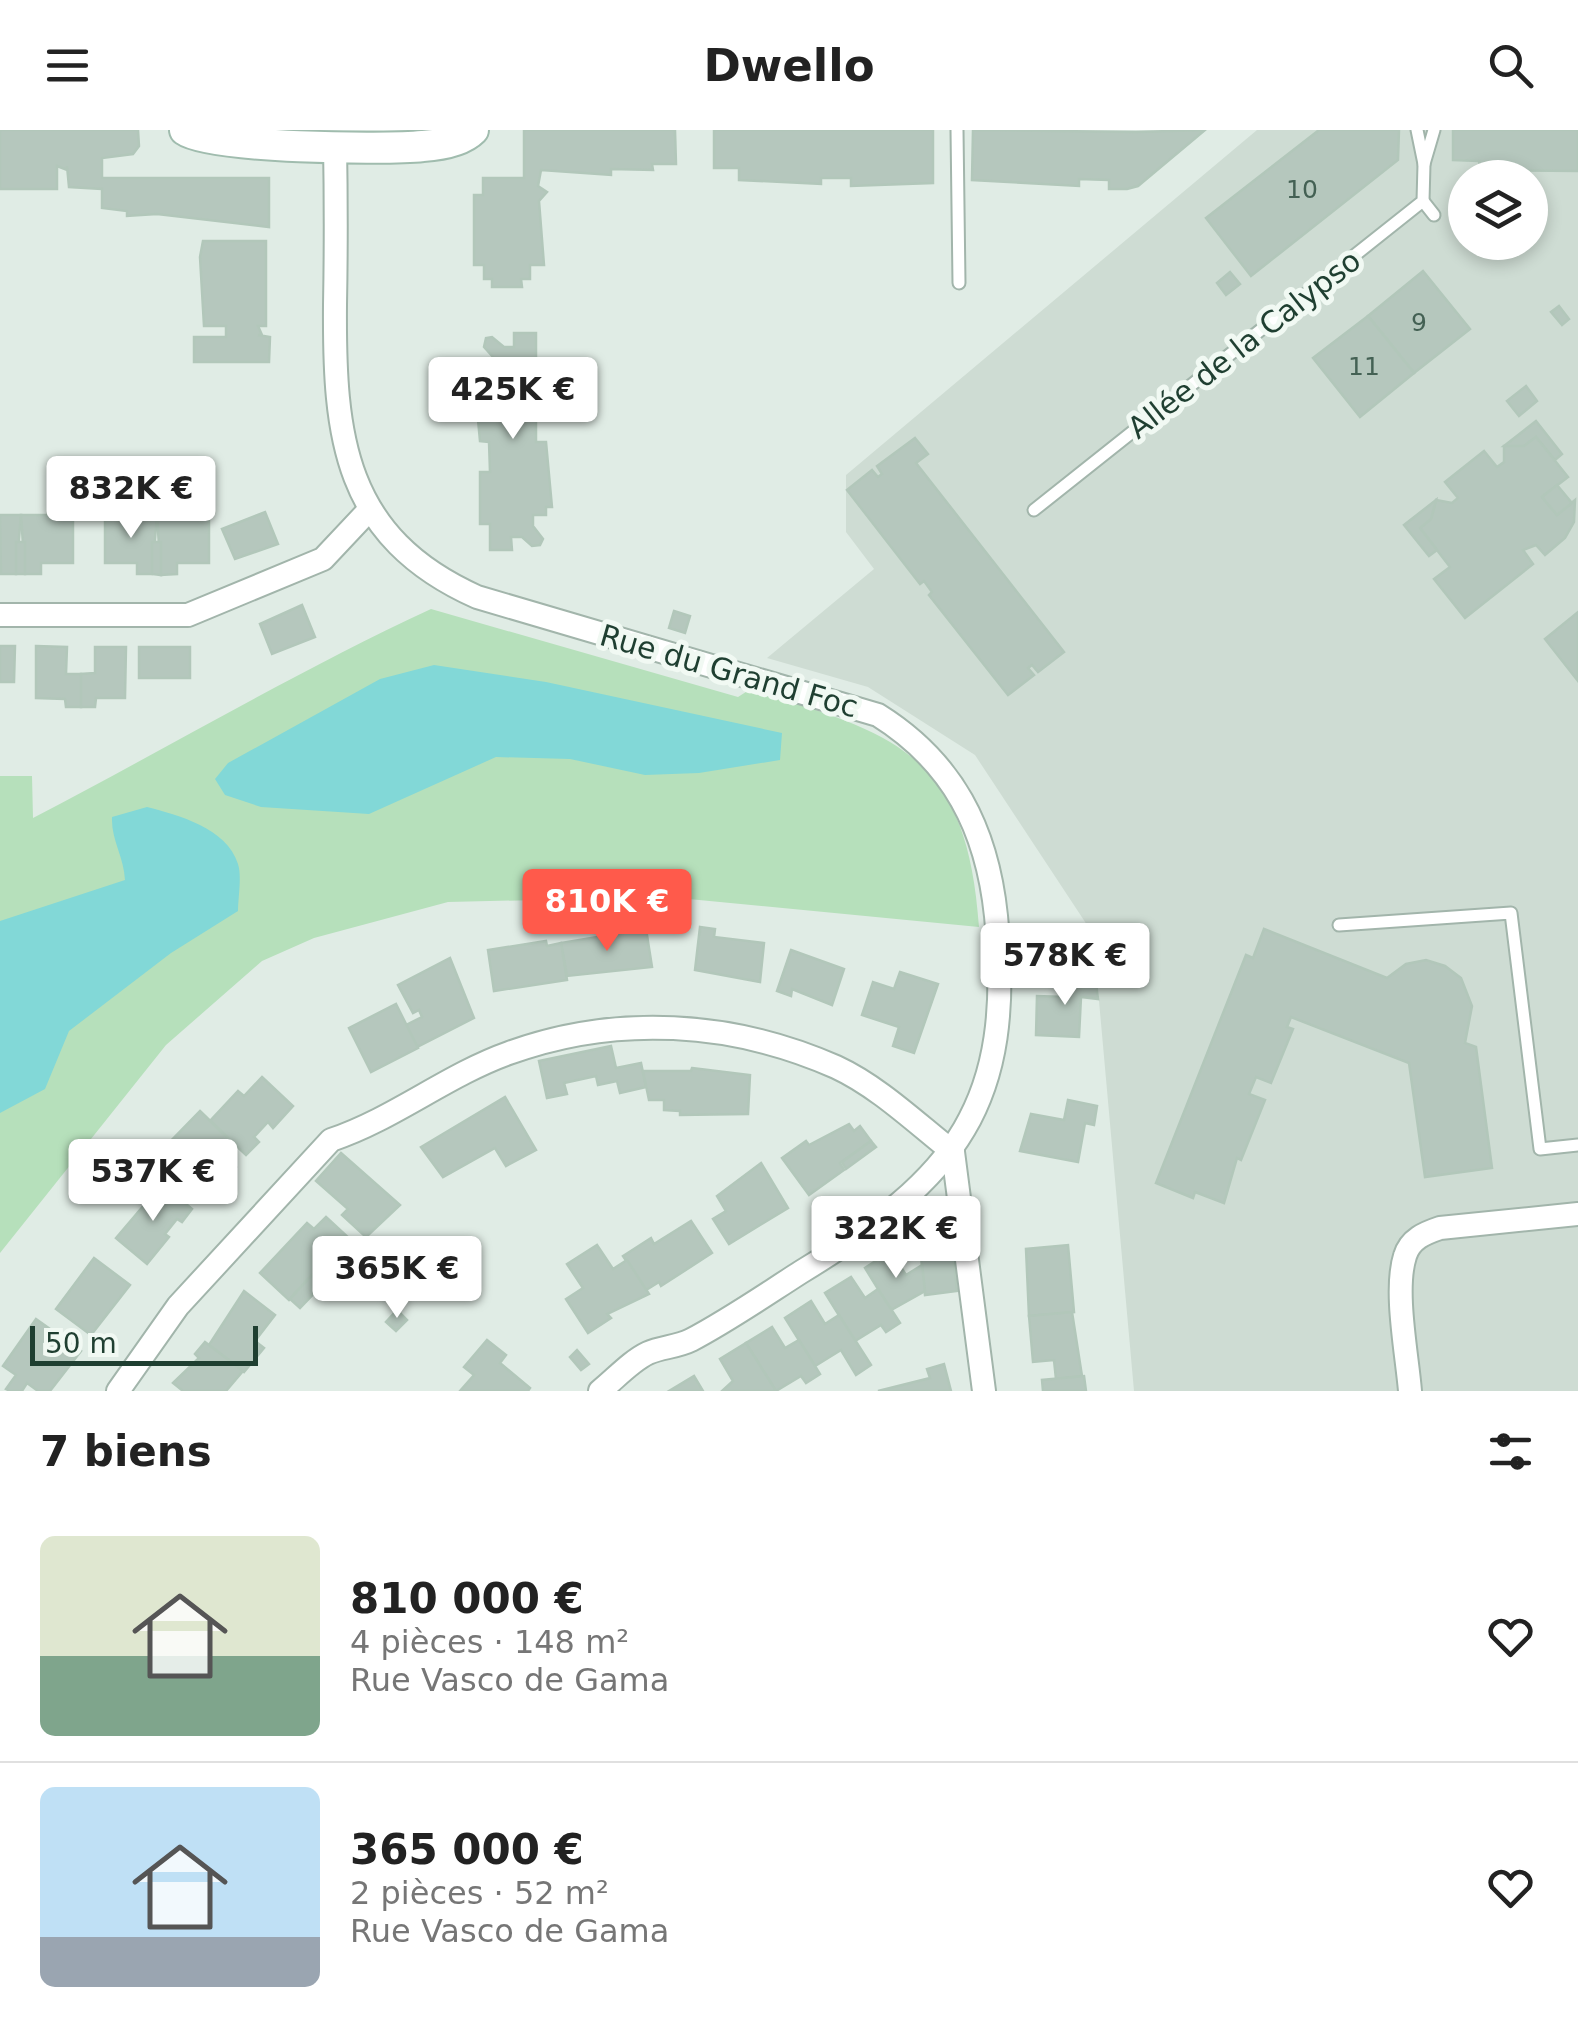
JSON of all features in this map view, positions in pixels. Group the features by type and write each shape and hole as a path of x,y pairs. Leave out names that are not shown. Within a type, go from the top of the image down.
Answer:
{"street":[{"path":"186,130 220,142 422,146 466,138 473,130"},
{"name":"Rue du Grand Foc","path":"335,144 338,428 349,470 370,508 409,554 464,591 878,716 910,735 932,758 970,811 984,845 998,944 998,1022 982,1094 953,1152 909,1199 851,1242 688,1342 646,1354 600,1391"},
{"path":"0,615 188,615 323,559 370,508"},
{"path":"118,1391 178,1306 331,1140 359,1130 507,1053 590,1031 637,1026 675,1026 748,1038 837,1068 896,1106 953,1152 984,1391"},
{"path":"1410,1391 1402,1278 1405,1254 1420,1235 1440,1228 1578,1214"}],"lane":[{"path":"957,130 958,283"},
{"path":"1417,130 1424,164 1423,202 1434,215"},
{"path":"1424,164 1434,130"},
{"name":"Allée de la Calypso","path":"1034,510 1423,202"},
{"path":"1339,925 1511,913 1540,1149 1578,1145"}],"shaded area":[{"path":"1257,130 1578,130 1578,1391 1134,1391 1093,934 975,755 868,687 767,658 874,569 846,532 846,475"}],"green space":[{"path":"431,609 738,697 749,690 847,721 885,739 916,760 941,788 959,824 972,869 979,927 668,897 448,902 314,938 262,961 166,1045 0,1253 0,776 32,776 33,818"}],"water":[{"path":"434,665 546,682 782,733 780,760 699,773 645,775 570,759 496,757 369,814 261,807 225,795 215,779 228,763 380,679"},
{"path":"147,807 200,825 224,841 239,869 238,911 171,953 69,1031 45,1089 0,1113 0,921 125,880 112,817"}],"building":[{"path":"0,130 138,130 139,146 133,154 102,158 102,178 269,178 269,227 157,214 127,216 127,211 102,208 102,189 69,187 67,166 67,170 57,166 57,189 0,189"},
{"path":"524,130 675,130 676,164 652,164 653,170 611,169 611,175 541,170 538,186 547,192 539,201 544,265 530,265 530,279 521,279 522,287 492,287 492,279 484,279 484,265 474,265 474,195 483,195 483,178 524,178"},
{"path":"714,130 933,130 933,183 851,186 851,178 821,178 821,184 739,180 739,168 714,168"},
{"path":"973,130 1205,130 1138,186 1109,189 1109,180 1079,179 1079,186 972,180"},
{"path":"1319,130 1399,130 1398,160 1251,276 1206,218"},
{"path":"1453,130 1578,130 1578,171 1548,171 1548,160 1453,160"},
{"path":"203,241 266,241 266,326 258,326 262,335 258,335 270,337 269,362 194,362 194,337 226,337 226,326 204,326 200,257"},
{"path":"1423,271 1470,329 1414,373 1368,316"},
{"path":"1230,272 1240,284 1226,295 1217,283"},
{"path":"1559,306 1569,319 1562,325 1551,312"},
{"path":"1368,316 1414,373 1360,417 1313,358"},
{"path":"514,333 536,333 536,359 546,359 546,411 536,412 536,442 546,442 552,507 546,507 546,515 533,515 533,526 543,539 540,545 532,546 522,537 511,537 512,550 490,550 490,524 480,524 480,472 490,472 489,442 480,441 474,376 480,376 480,368 493,368 493,357 484,347 486,338 492,337 504,347 514,347"},
{"path":"1526,386 1537,401 1519,416 1507,401"},
{"path":"1536,421 1562,454 1555,460 1536,437 1524,446 1504,446"},
{"path":"1536,437 1568,477 1542,497 1557,515 1575,500 1574,522 1565,538 1545,555 1536,545 1523,550 1533,564 1465,618 1434,579 1450,567 1420,528 1431,519 1436,500 1452,503 1458,498 1445,482 1484,451 1497,467 1504,462 1504,446 1524,446"},
{"path":"915,438 928,454 916,463 1064,652 1038,672 1032,665 1028,668 1034,675 1008,695 929,595 932,592 924,581 920,584 847,490 872,470 878,477 882,474 877,466"},
{"path":"1557,485 1572,503 1557,515 1542,497"},
{"path":"1436,500 1431,519 1420,528 1437,550 1429,556 1404,525"},
{"path":"265,512 278,544 235,559 222,529"},
{"path":"0,515 21,515 16,574 1,574"},
{"path":"21,515 73,515 73,563 41,563 41,574 25,574"},
{"path":"105,515 157,516 152,574 137,574 137,563 105,563"},
{"path":"209,515 209,563 177,563 177,574 161,575 157,516"},
{"path":"16,542 25,542 25,574 16,574"},
{"path":"152,542 161,542 161,575 152,574"},
{"path":"302,605 315,637 272,654 260,624"},
{"path":"674,611 690,616 685,633 669,628"},
{"path":"1578,612 1578,681 1545,639"},
{"path":"0,646 15,646 14,682 0,682"},
{"path":"36,646 67,647 66,674 81,674 81,707 66,707 65,699 36,698"},
{"path":"95,647 126,647 125,698 96,698 95,707 81,707 81,674 95,673"},
{"path":"139,647 190,647 190,678 139,678"},
{"path":"700,927 715,929 714,937 764,943 760,982 695,970"},
{"path":"646,929 652,967 567,976 561,943"},
{"path":"1264,929 1387,978 1406,964 1426,960 1445,966 1461,978 1472,1006 1465,1043 1476,1047 1492,1168 1425,1177 1409,1063 1291,1017 1287,1027 1293,1029 1271,1083 1256,1077 1249,1094 1265,1100 1241,1160 1237,1158 1224,1203 1195,1192 1193,1198 1156,1183 1246,955 1253,958"},
{"path":"546,941 547,946 561,943 567,980 494,991 488,950"},
{"path":"791,950 844,969 832,1005 792,989 791,996 777,991"},
{"path":"450,958 474,1018 417,1047 406,1025 422,1017 419,1010 413,1013 398,985"},
{"path":"900,972 938,984 914,1053 893,1046 899,1027 862,1015 873,982 894,989"},
{"path":"1095,974 1098,999 1081,997 1079,1037 1036,1035 1037,996 1067,997 1066,976"},
{"path":"396,1004 418,1048 371,1072 349,1028"},
{"path":"611,1046 616,1068 641,1063 646,1087 620,1093 617,1081 598,1085 596,1076 564,1083 567,1094 547,1098 539,1061"},
{"path":"692,1068 750,1075 748,1114 680,1115 680,1111 664,1110 664,1100 649,1100 643,1071"},
{"path":"262,1077 293,1106 273,1128 268,1122 254,1137 259,1142 246,1155 210,1121 238,1091 244,1096"},
{"path":"505,1097 536,1150 506,1166 495,1148 443,1177 421,1147"},
{"path":"1068,1100 1097,1106 1094,1125 1085,1123 1078,1162 1020,1151 1031,1114 1064,1120"},
{"path":"200,1111 233,1143 222,1154 236,1167 211,1193 164,1148"},
{"path":"849,1124 854,1131 860,1126 871,1141 840,1163 844,1170 809,1195 782,1158 806,1141 809,1145"},
{"path":"871,1141 876,1147 846,1169 842,1162"},
{"path":"341,1153 400,1205 366,1237 342,1215 348,1209 316,1181"},
{"path":"761,1163 788,1208 729,1244 713,1219 726,1211 717,1196"},
{"path":"162,1184 192,1209 182,1222 177,1219 165,1234 169,1237 147,1264 116,1238"},
{"path":"326,1217 351,1240 339,1253 357,1270 332,1295 312,1275 289,1300 260,1273 307,1223 314,1229"},
{"path":"691,1221 712,1253 661,1286 659,1282 646,1290 623,1256 651,1238 654,1244"},
{"path":"951,1235 957,1291 925,1295 919,1238"},
{"path":"597,1245 613,1269 627,1260 649,1294 607,1314 611,1318 588,1333 566,1299 583,1288 567,1264"},
{"path":"1068,1245 1074,1312 1029,1316 1026,1249"},
{"path":"891,1251 906,1275 922,1265 925,1291 891,1310 865,1268"},
{"path":"94,1258 130,1285 91,1335 56,1309"},
{"path":"312,1275 322,1285 300,1308 290,1299"},
{"path":"851,1277 865,1298 878,1289 900,1323 886,1332 881,1325 855,1341 825,1293"},
{"path":"244,1291 275,1315 255,1341 264,1348 244,1372 209,1345"},
{"path":"811,1301 825,1324 839,1315 871,1365 856,1375 841,1350 815,1366 785,1318"},
{"path":"397,1310 407,1320 396,1331 386,1322"},
{"path":"1072,1312 1082,1376 1056,1379 1054,1360 1033,1362 1029,1316"},
{"path":"36,1319 81,1351 50,1391 38,1391 27,1383 22,1391 10,1391 6,1389 16,1375 3,1366"},
{"path":"772,1327 785,1348 799,1340 820,1374 806,1383 801,1376 776,1391 746,1343"},
{"path":"487,1340 506,1355 500,1363 530,1388 528,1391 460,1391 474,1375 464,1367"},
{"path":"205,1342 243,1371 226,1391 183,1391 173,1383 199,1358 195,1354"},
{"path":"746,1343 776,1391 722,1391 733,1381 720,1359"},
{"path":"577,1350 589,1364 581,1370 570,1357"},
{"path":"944,1364 951,1391 878,1391 930,1378 927,1369"},
{"path":"694,1376 703,1391 669,1391"},
{"path":"1084,1376 1086,1391 1043,1391 1042,1380"}]}
